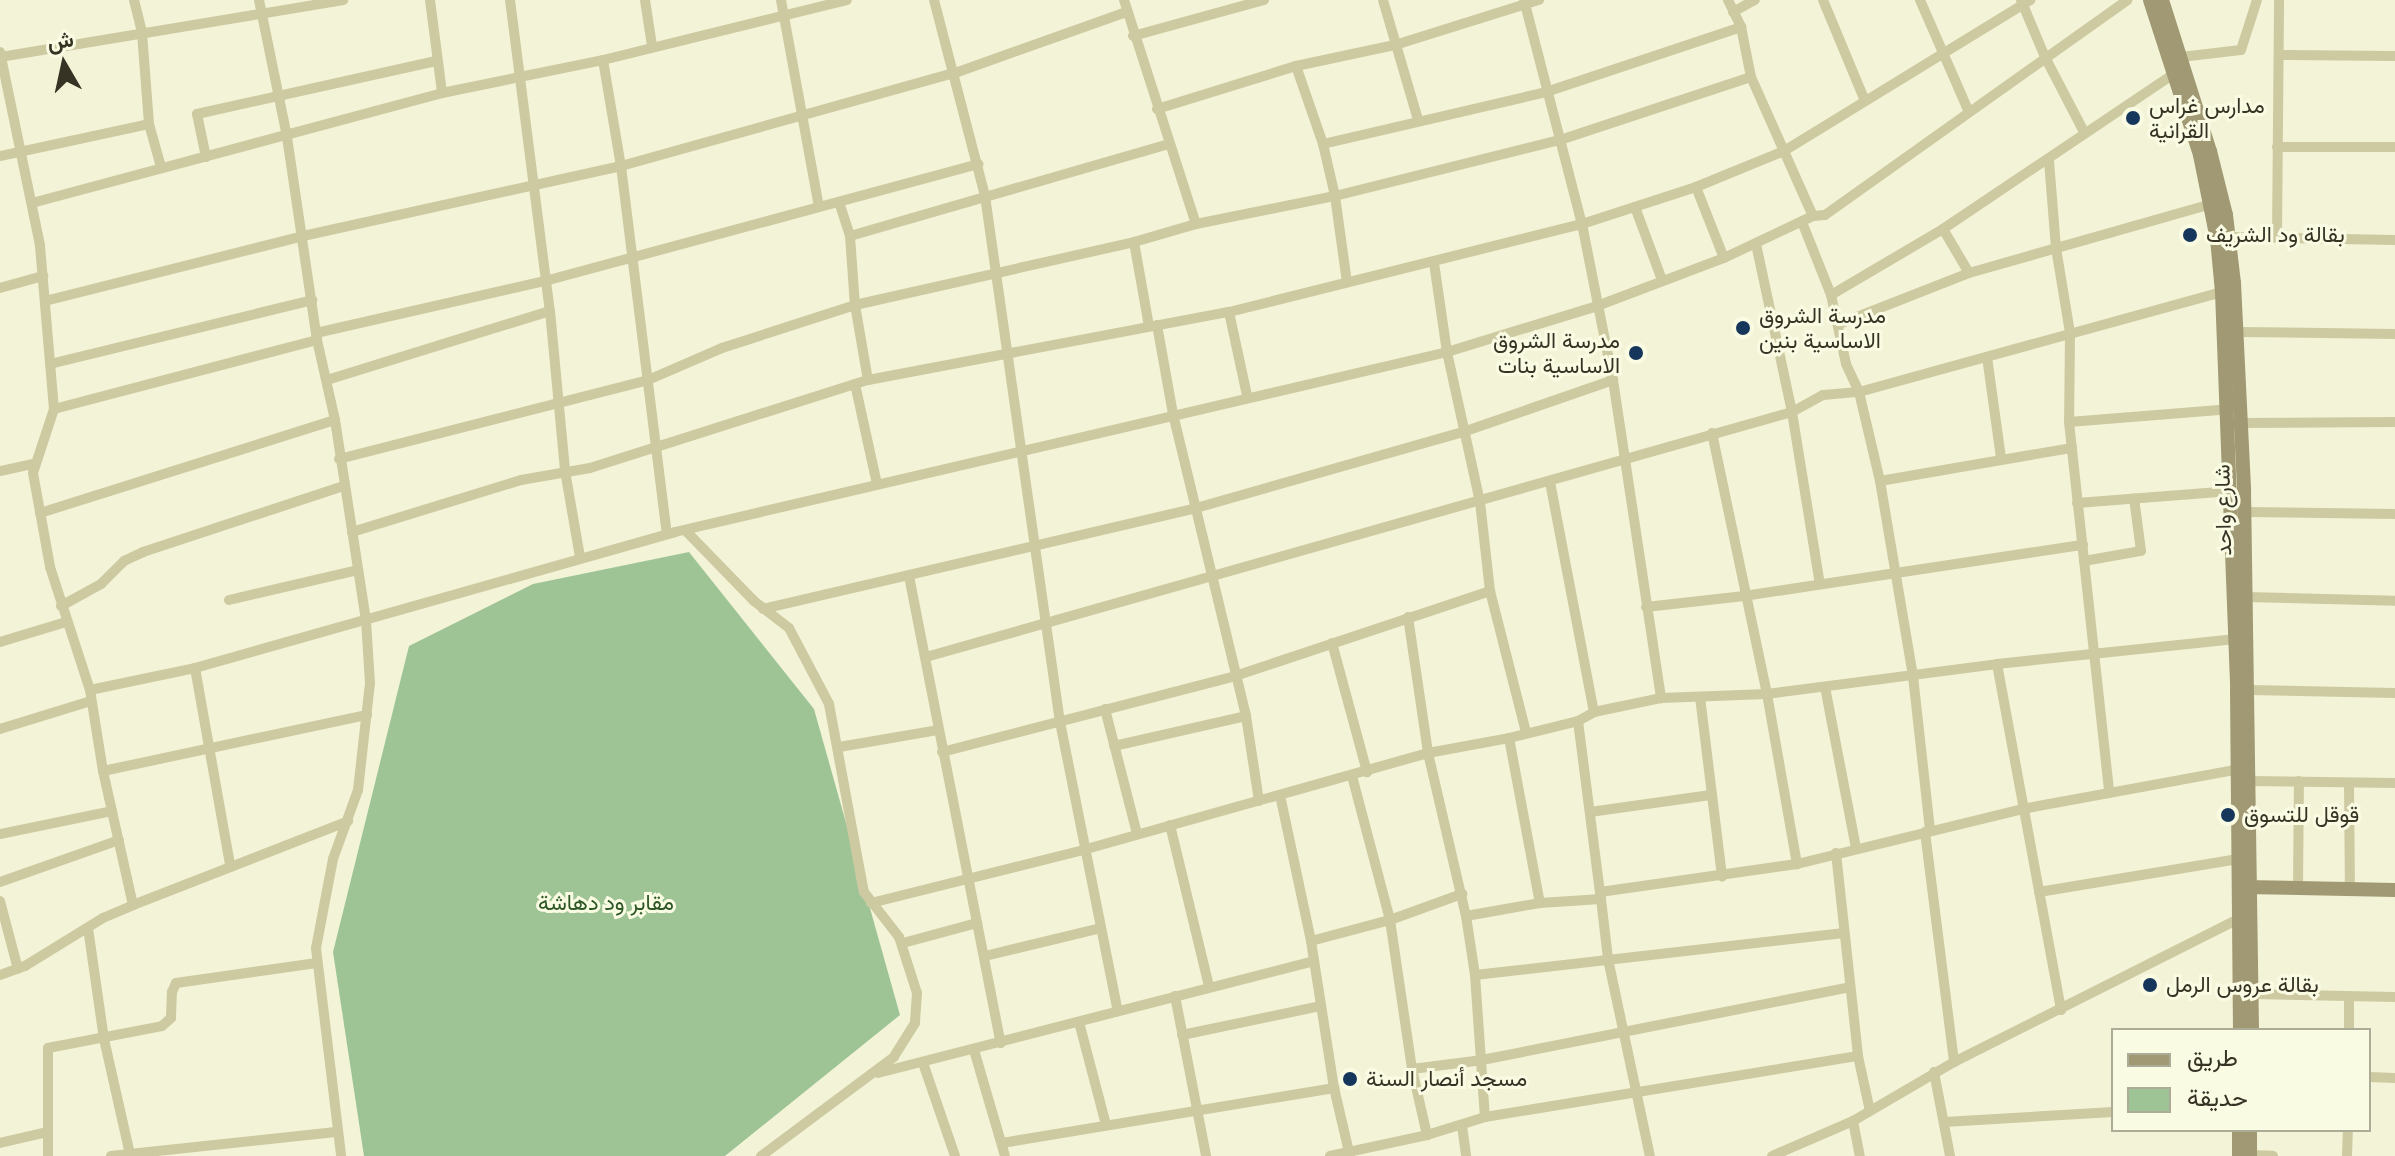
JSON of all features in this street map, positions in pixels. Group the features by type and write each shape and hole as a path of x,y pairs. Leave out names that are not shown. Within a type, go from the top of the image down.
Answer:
{"street":[{"path":"134,0 142,33 149,124 161,167"},
{"path":"259,0 287,137 317,337 335,420 366,621 370,683 358,790 333,859 316,948 341,1156"},
{"path":"133,905 90,696 61,606 40,513 33,464 54,409 43,276 22,150 0,55 343,0"},
{"path":"430,0 442,93"},
{"path":"510,0 550,311 565,471 580,557"},
{"path":"645,0 652,46"},
{"path":"781,0 819,207"},
{"path":"32,203 442,93 603,60 847,0"},
{"path":"934,0 985,196 1024,452 1044,623 1060,722 1083,850 1118,1011"},
{"path":"1124,0 1133,36 1196,224"},
{"path":"1133,36 1264,0"},
{"path":"1383,0 1418,120"},
{"path":"1157,109 1296,66 1395,45 1539,0"},
{"path":"1728,0 1741,27 1751,77 1813,216"},
{"path":"1733,12 1755,0"},
{"path":"1823,0 1865,101"},
{"path":"1920,0 1968,110"},
{"path":"0,729 90,696 366,621 580,557 877,484 1024,452 1247,395 1447,352 1597,306 1724,258 1813,216 1825,215 1968,110 2127,0"},
{"name":"شارع واحد","path":"2150,0 2210,151 2229,237 2237,332 2232,491 2249,690 2251,781 2245,858"},
{"name":"شارع واحد","path":"2162,0 2181,57 2179,76 2211,204 2245,512 2247,597 2236,639 2245,858 2240,1028"},
{"path":"2181,57 2241,50 2257,0"},
{"path":"2277,237 2279,0"},
{"path":"352,532 521,480 655,449 868,380 1229,312 1582,224 1696,187 1784,151 2025,2 2045,57 2084,132"},
{"path":"1525,3 1582,224 1613,380 1661,698"},
{"path":"45,301 303,236 621,166 955,73 1126,12"},
{"path":"1323,144 1546,92 1741,27"},
{"path":"2279,55 2395,56"},
{"path":"603,60 621,166 667,534"},
{"path":"206,157 197,114 437,61"},
{"path":"1296,66 1323,144 1335,196 1347,282"},
{"path":"1831,295 1943,229 2049,161 2084,132 2179,76"},
{"path":"339,459 558,406 648,380 722,348 855,305 1134,242 1196,224 1335,196 1560,140 1751,77"},
{"path":"0,156 149,124"},
{"path":"850,236 1168,144"},
{"path":"2277,147 2395,147"},
{"path":"2049,161 2056,248 2070,333 2069,422 2109,793"},
{"path":"54,409 978,164"},
{"path":"1696,187 1724,258"},
{"path":"839,202 850,236 855,305 868,380"},
{"path":"1839,324 1969,273 2211,204"},
{"path":"1635,207 1662,280"},
{"path":"1802,222 1831,295 1846,364 1859,392 1880,481 1913,676 1927,831 1954,1062"},
{"path":"1943,229 1969,273"},
{"path":"2229,237 2395,240"},
{"path":"1134,242 1246,716 1259,801"},
{"path":"1756,244 1792,412 1820,584"},
{"path":"1434,263 1447,352 1480,502 1490,591 1526,732"},
{"path":"0,288 43,276"},
{"path":"926,657 1215,578 1792,412 1823,395 1859,392 2222,292"},
{"path":"50,364 312,300"},
{"path":"327,380 550,311"},
{"path":"1229,312 1247,395"},
{"path":"2237,332 2395,334"},
{"path":"1987,357 2001,458"},
{"path":"763,609 1196,508 1463,432 1613,380"},
{"path":"855,384 877,484"},
{"path":"2069,422 2235,416 2395,422"},
{"path":"40,513 335,420"},
{"path":"1712,433 1767,694 1797,864"},
{"path":"1880,481 2072,448"},
{"path":"0,471 33,464"},
{"path":"1550,482 1594,712"},
{"path":"61,606 101,584 124,561 143,552 344,486"},
{"path":"2077,503 2232,491"},
{"path":"2084,561 2141,551 2134,498"},
{"path":"2245,512 2395,514"},
{"path":"685,530 763,609 789,628 830,707 860,878 871,903 903,943 914,974 919,1010 904,1043 876,1074 761,1156"},
{"path":"1646,607 1744,596 2083,545"},
{"path":"229,600 358,570"},
{"path":"909,576 1001,1043"},
{"path":"942,752 1235,676 1490,591"},
{"path":"2247,597 2395,601"},
{"path":"1408,617 1428,753 1466,916 1475,975 1485,1117"},
{"path":"0,642 66,622"},
{"path":"871,903 1083,850 1428,753 1509,738 1578,721 1594,712 1661,698 1767,694 1997,664 2236,639"},
{"path":"1332,643 1367,772"},
{"path":"1997,664 2061,1010"},
{"path":"195,668 213,751 230,864"},
{"path":"1825,687 1856,848"},
{"path":"2249,690 2395,693"},
{"path":"1700,697 1722,877"},
{"path":"1105,709 1137,834"},
{"path":"103,771 213,751 367,715"},
{"path":"1114,746 1246,716"},
{"path":"1578,721 1608,959 1650,1156"},
{"path":"839,747 938,730"},
{"path":"1509,738 1540,903"},
{"path":"1466,916 1797,864 2022,809 2239,769"},
{"path":"1352,776 1390,920 1412,1069 1427,1135"},
{"path":"2251,781 2395,783"},
{"path":"2298,888 2299,781"},
{"path":"2349,783 2350,890"},
{"path":"1280,795 1311,941 1334,1088 1350,1155"},
{"path":"1590,812 1711,795"},
{"path":"0,834 112,811"},
{"path":"0,975 18,969 133,905 230,864 348,821"},
{"path":"1170,825 1209,986"},
{"path":"0,882 119,840"},
{"path":"1836,853 1842,933 1858,1056 1870,1111"},
{"path":"2039,892 2245,858"},
{"path":"2245,887 2395,890"},
{"path":"1311,941 1390,920 1462,894"},
{"path":"0,901 18,969"},
{"path":"1772,1156 1853,1121 1934,1072 2245,916"},
{"name":"شارع واحد","path":"2245,916 2252,1028"},
{"path":"903,943 977,923"},
{"path":"88,928 104,1039 130,1154"},
{"path":"985,956 1101,928"},
{"path":"1475,975 1842,933"},
{"path":"876,1074 1314,961"},
{"path":"48,1156 48,1048 104,1039 168,1022 176,983 317,963"},
{"path":"1412,1069 1482,1060 1849,987"},
{"path":"2252,994 2395,997"},
{"path":"1175,996 1206,1156"},
{"path":"2349,997 2349,1028"},
{"path":"1182,1035 1321,1006"},
{"path":"1079,1022 1106,1125"},
{"path":"974,1050 1005,1156"},
{"path":"1330,1156 1350,1155 1462,1126 1485,1117 1858,1056"},
{"path":"923,1063 955,1156"},
{"path":"1934,1072 1950,1156"},
{"path":"2371,1077 2395,1078"},
{"path":"1002,1143 1334,1088"},
{"path":"1944,1122 2111,1112"},
{"path":"1853,1121 1860,1156"},
{"path":"1462,1126 1466,1156"},
{"path":"0,1143 47,1132"},
{"path":"111,1156 336,1132"},
{"path":"2240,1132 2246,1156"},
{"path":"2246,1156 2250,1132"},
{"path":"2347,1156 2348,1132"},
{"path":"2246,1156 2273,1156"}],"green space":[{"name":"مقابر ود دهاشة","path":"689,552 814,709 900,1015 725,1156 364,1156 333,952 409,646 533,584"}],"place":[{"name":"مدارس غراس القرانية","path":"2133,118"},
{"name":"بقالة ود الشريف","path":"2190,235"},
{"name":"مدرسة الشروق الاساسية بنين","path":"1743,328"},
{"name":"مدرسة الشروق الاساسية بنات","path":"1636,353"},
{"name":"قوقل للتسوق","path":"2228,815"},
{"name":"بقالة عروس الرمل","path":"2150,985"},
{"name":"مسجد أنصار السنة","path":"1350,1079"}]}
